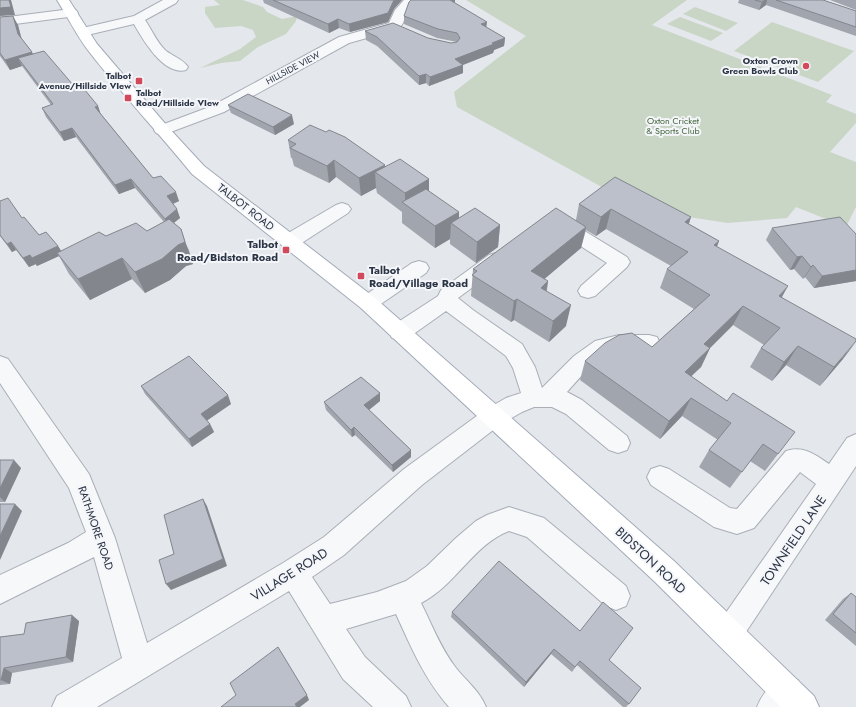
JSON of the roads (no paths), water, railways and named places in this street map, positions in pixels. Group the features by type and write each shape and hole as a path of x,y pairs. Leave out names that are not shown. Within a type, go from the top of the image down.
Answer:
{"main road":[{"name":"TALBOT ROAD","path":"67,7 83,32 121,82 198,170 368,303 493,417"},
{"name":"BIDSTON ROAD","path":"493,417 664,571 728,634 788,702"}],"street":[{"path":"83,32 138,19 172,0"},
{"name":"HILLSIDE VIEW","path":"162,130 218,109 344,40 401,28 397,23 402,8 413,0"},
{"path":"0,22 67,7"},
{"path":"138,19 151,42 160,53 181,67"},
{"path":"290,241 342,209"},
{"path":"539,228 552,219 620,262 588,291"},
{"path":"400,332 447,300 448,295 454,290 509,250"},
{"path":"368,303 418,268"},
{"path":"447,300 466,316 514,350 541,398"},
{"path":"541,398 597,350 611,344 649,343"},
{"name":"RATHMORE ROAD","path":"1,369 80,482 102,538 139,665"},
{"path":"541,398 563,400 618,442"},
{"name":"VILLAGE ROAD","path":"68,707 293,573 334,546 413,477 493,417 519,403 541,398"},
{"name":"TOWNFIELD LANE","path":"728,634 856,445"},
{"path":"660,477 723,518 733,522 740,522 745,519 794,459 806,462 832,481"},
{"path":"324,620 346,615 403,597 432,580 486,530 500,521 509,519 535,527 616,596"},
{"path":"0,590 78,552 102,538"},
{"path":"293,573 354,668 395,707"},
{"path":"403,597 430,654 445,679 470,707"}],"place":[{"name":"Oxton Crown Green Bowls Club","path":"806,66"},
{"name":"Talbot Avenue/Hillside VIew","path":"139,81"},
{"name":"Talbot Road/Hillside VIew","path":"128,98"},
{"name":"Talbot Road/Bidston Road","path":"286,250"},
{"name":"Talbot Road/Village Road","path":"361,276"}],"park label":[{"name":"Oxton Cricket & Sports Club","path":"673,126"}]}
